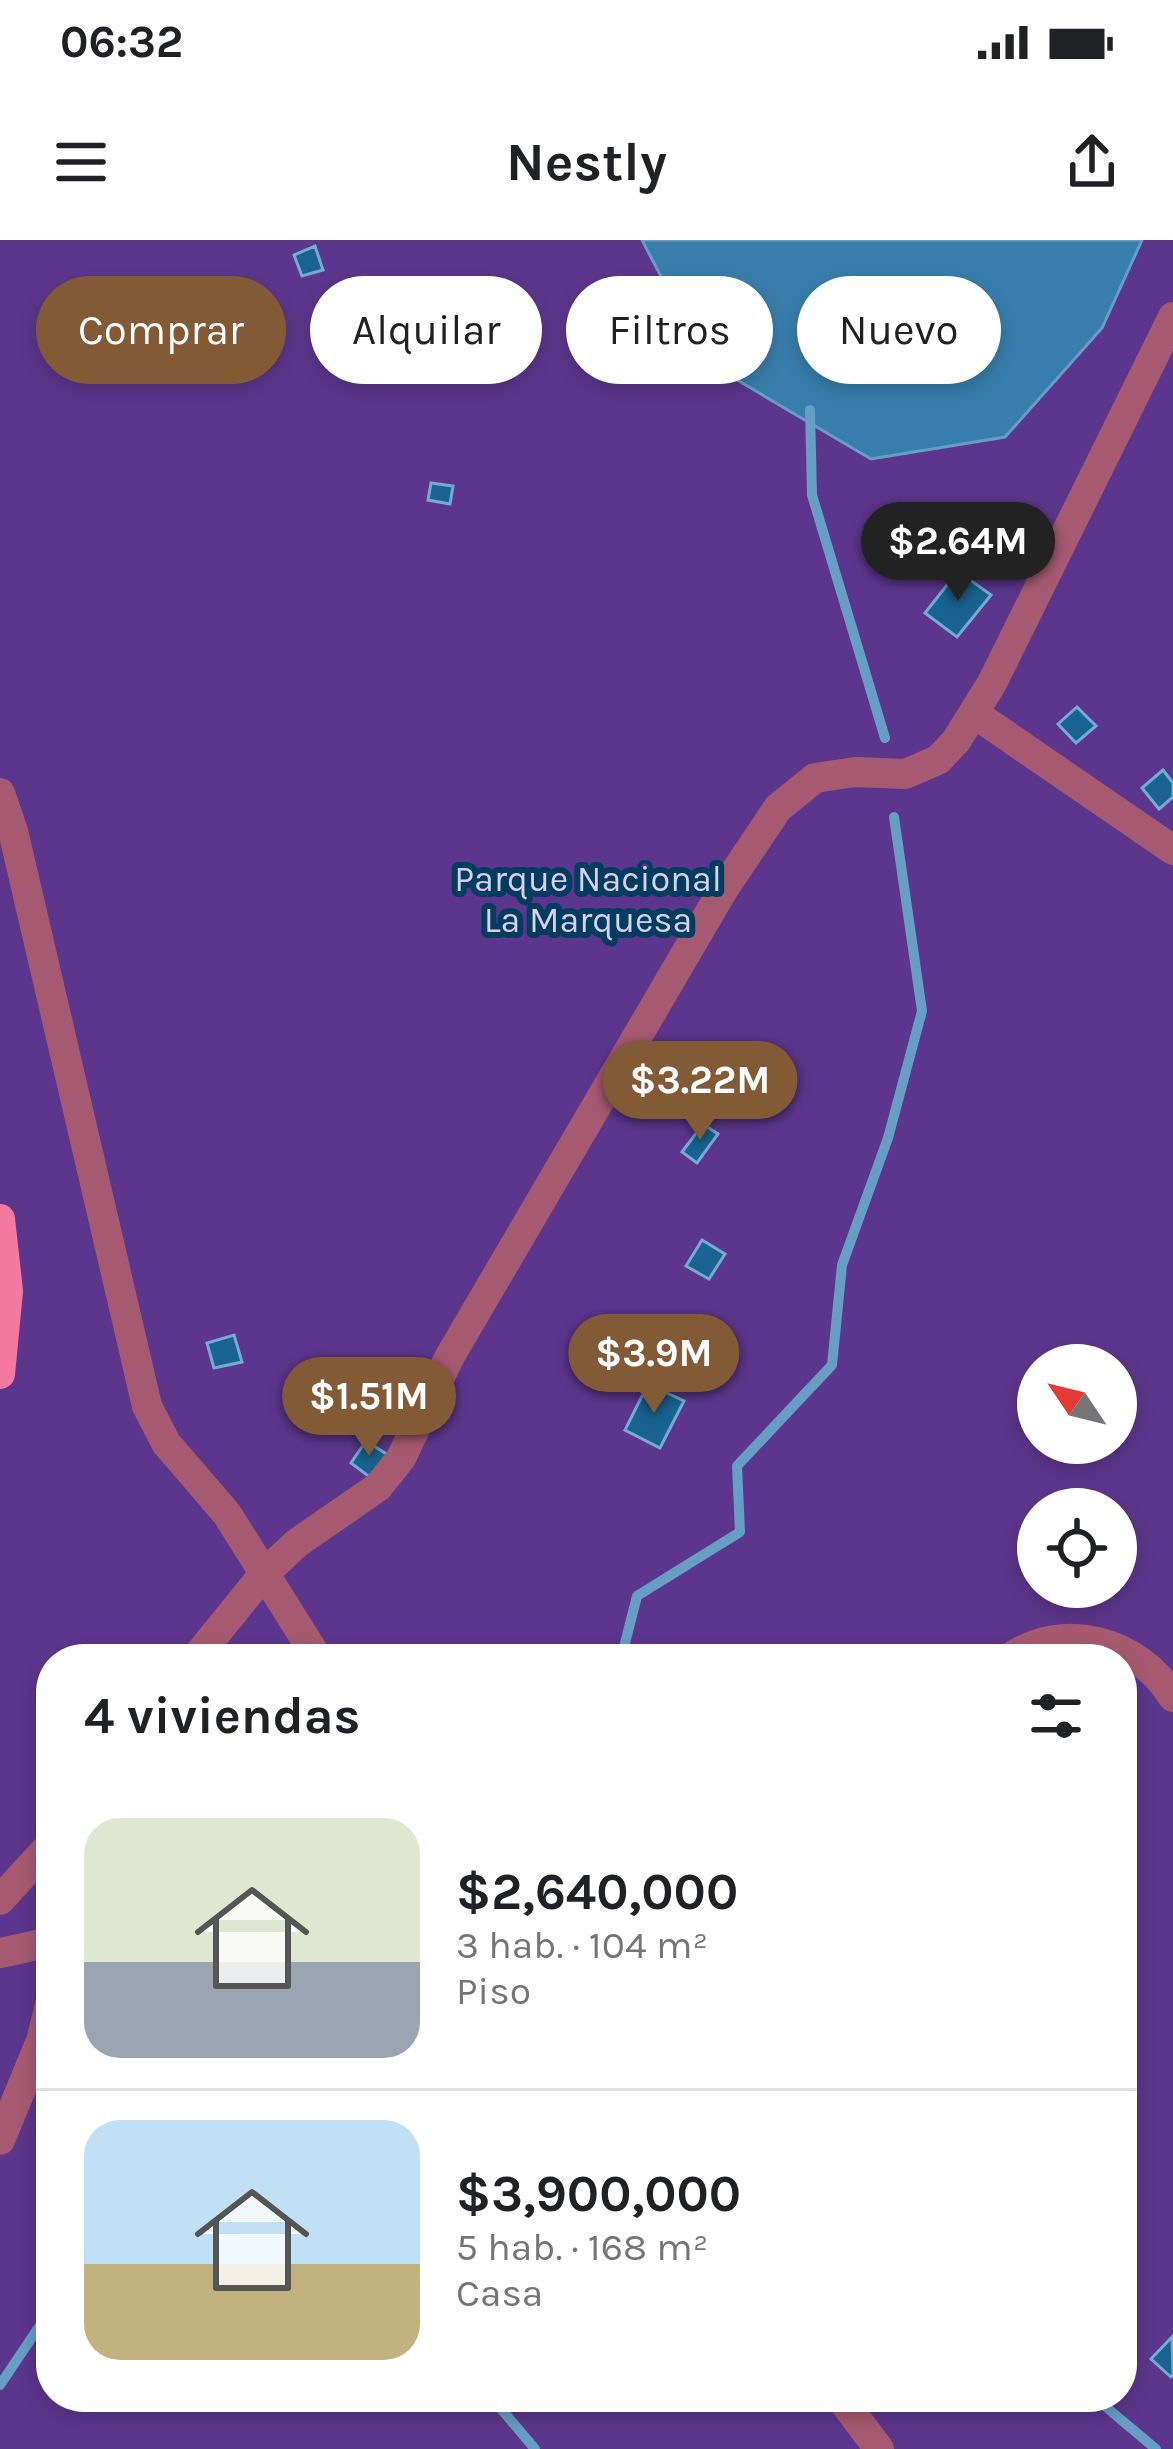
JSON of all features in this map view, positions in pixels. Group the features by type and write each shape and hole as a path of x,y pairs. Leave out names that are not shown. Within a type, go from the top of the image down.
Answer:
{"main road":[{"path":"0,1219 8,1291 0,1374"}],"street":[{"path":"207,1644 297,1543 378,1487 401,1458 461,1336 723,890 778,808 815,778 855,772 904,774 938,760 975,714 1173,317"},
{"path":"975,714 1173,850"},
{"path":"0,793 13,831 147,1406 166,1443 227,1514 309,1644"},
{"path":"1035,1644 1057,1637 1085,1637 1110,1644"},
{"path":"1137,1661 1173,1697"},
{"path":"0,1900 36,1860"},
{"path":"0,1953 36,1945"},
{"path":"0,2140 36,2053"},
{"path":"851,2412 879,2449"}],"green space":[{"name":"Parque Nacional La Marquesa","path":"0,240 1173,240 1173,2449 0,2449"}],"water":[{"path":"642,240 1142,240 1102,328 1005,437 871,459 744,384 773,384 773,276 661,276"}],"building":[{"path":"315,246 323,270 302,276 294,255"},
{"path":"431,483 453,486 450,504 428,500"},
{"path":"958,571 991,595 957,637 925,613"},
{"path":"1077,707 1096,726 1076,743 1058,724"},
{"path":"1163,770 1173,783 1173,797 1159,809 1142,788"},
{"path":"703,1124 718,1134 697,1163 682,1152"},
{"path":"702,1240 725,1254 709,1279 686,1266"},
{"path":"234,1335 242,1362 214,1368 207,1343"},
{"path":"648,1384 684,1401 660,1448 625,1430"},
{"path":"366,1441 388,1455 371,1478 351,1463"},
{"path":"1172,2337 1173,2375 1171,2377 1151,2359"}],"waterway":[{"path":"810,410 812,495 885,738"},
{"path":"625,1644 637,1596 740,1532 737,1466 832,1365 842,1265 888,1138 922,1011 894,817"},
{"path":"0,2385 36,2331"},
{"path":"504,2412 535,2449"},
{"path":"1112,2412 1156,2449"}]}
